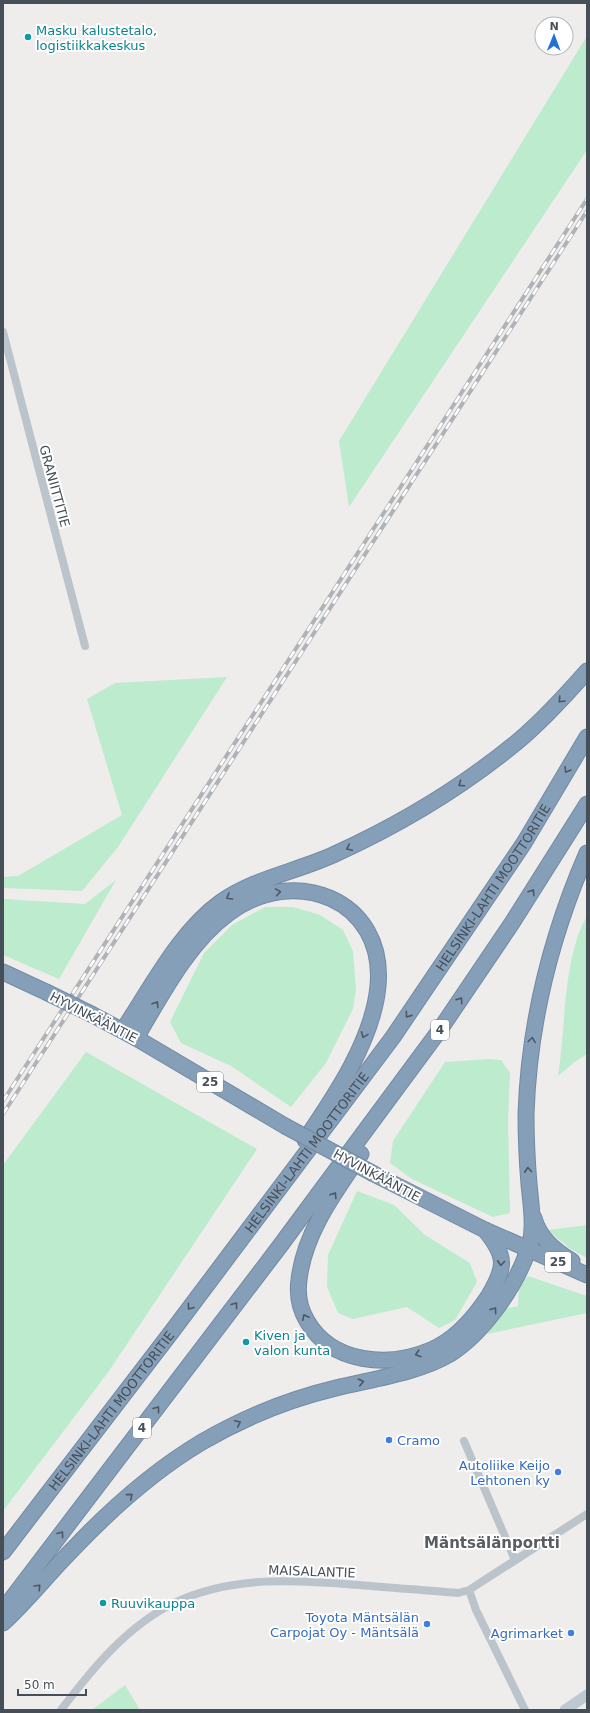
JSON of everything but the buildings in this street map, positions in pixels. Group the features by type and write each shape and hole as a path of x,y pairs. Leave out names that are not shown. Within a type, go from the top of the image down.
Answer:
{"highway":[{"path":"130,1034 174,952 202,918 222,901 241,890 327,858 397,824 432,803 473,776 518,741 558,704 587,671"},
{"name":"HELSINKI-LAHTI MOOTTORITIE","path":"3,1552 331,1122 430,983 524,843 587,737"},
{"name":"4","path":"3,1610 280,1246 439,1031 512,923 587,804"},
{"path":"3,1623 74,1547 106,1516 170,1464 201,1443 261,1413 301,1398 417,1368 437,1361 451,1353 477,1332 487,1319 520,1271 529,1250 532,1227 527,1154 526,1111 528,1077 536,1017 554,940 570,893 587,853"},
{"path":"130,1034 190,952 220,920 246,901 259,896 280,891 303,890 324,895 340,902 355,915 365,930 375,950 378,970 378,987 372,1012 353,1060 320,1118 207,1284"},
{"name":"HYVINKÄÄNTIE","path":"3,972 93,1014 130,1034 285,1126 374,1174 485,1230 587,1275"},
{"path":"439,1031 334,1195 315,1228 306,1249 298,1282 299,1298 304,1315 311,1328 324,1342 346,1354 362,1359 398,1359 414,1356 432,1349 447,1341 467,1324 483,1304 494,1286 500,1272 502,1256 496,1244 485,1230"},
{"path":"530,1201 535,1223 549,1244 564,1256 587,1270"}],"main road":[{"path":"565,1710 587,1695"}],"street":[{"name":"GRANIITTITIE","path":"3,332 85,646"},
{"path":"464,1441 515,1560"},
{"name":"MAISALANTIE","path":"61,1710 88,1675 116,1645 145,1622 174,1603 201,1592 223,1586 282,1580 458,1593 469,1590 587,1514"},
{"path":"469,1590 476,1610 525,1710"}],"green space":[{"path":"587,36 587,150 349,507 339,441"},
{"path":"227,677 118,847 82,891 3,888 3,877 18,876 122,815 87,699 115,683"},
{"path":"116,880 59,979 3,955 3,899 85,904"},
{"path":"265,907 293,907 320,915 343,930 353,951 356,989 353,1009 326,1063 291,1107 231,1066 181,1043 170,1022 204,953 232,925"},
{"path":"587,916 587,1054 558,1076 566,992 572,958 577,939"},
{"path":"86,1052 257,1149 109,1371 3,1511 3,1165"},
{"path":"489,1059 501,1060 510,1073 508,1120 510,1213 493,1217 412,1179 390,1163 393,1141 445,1062"},
{"path":"357,1191 394,1205 425,1235 470,1263 477,1282 455,1320 439,1328 407,1307 353,1319 338,1313 327,1287 328,1255"},
{"path":"587,1225 587,1258 569,1248 548,1230"},
{"path":"528,1276 587,1296 587,1313 487,1334 504,1309 518,1306 519,1284"},
{"path":"125,1685 140,1710 92,1710"}],"railway":[{"path":"3,1101 587,199"},
{"path":"3,1114 587,211"}],"place":[{"name":"Masku kalustetalo, logistiikkakeskus","path":"28,37"},
{"name":"Kiven ja valon kunta","path":"246,1342"},
{"name":"Cramo","path":"389,1440"},
{"name":"Autoliike Keijo Lehtonen ky","path":"558,1472"},
{"name":"Ruuvikauppa","path":"103,1603"},
{"name":"Toyota Mäntsälän Carpojat Oy - Mäntsälä","path":"427,1624"},
{"name":"Agrimarket","path":"571,1633"}],"district":[{"name":"Mäntsälänportti","path":"492,1543"}]}
